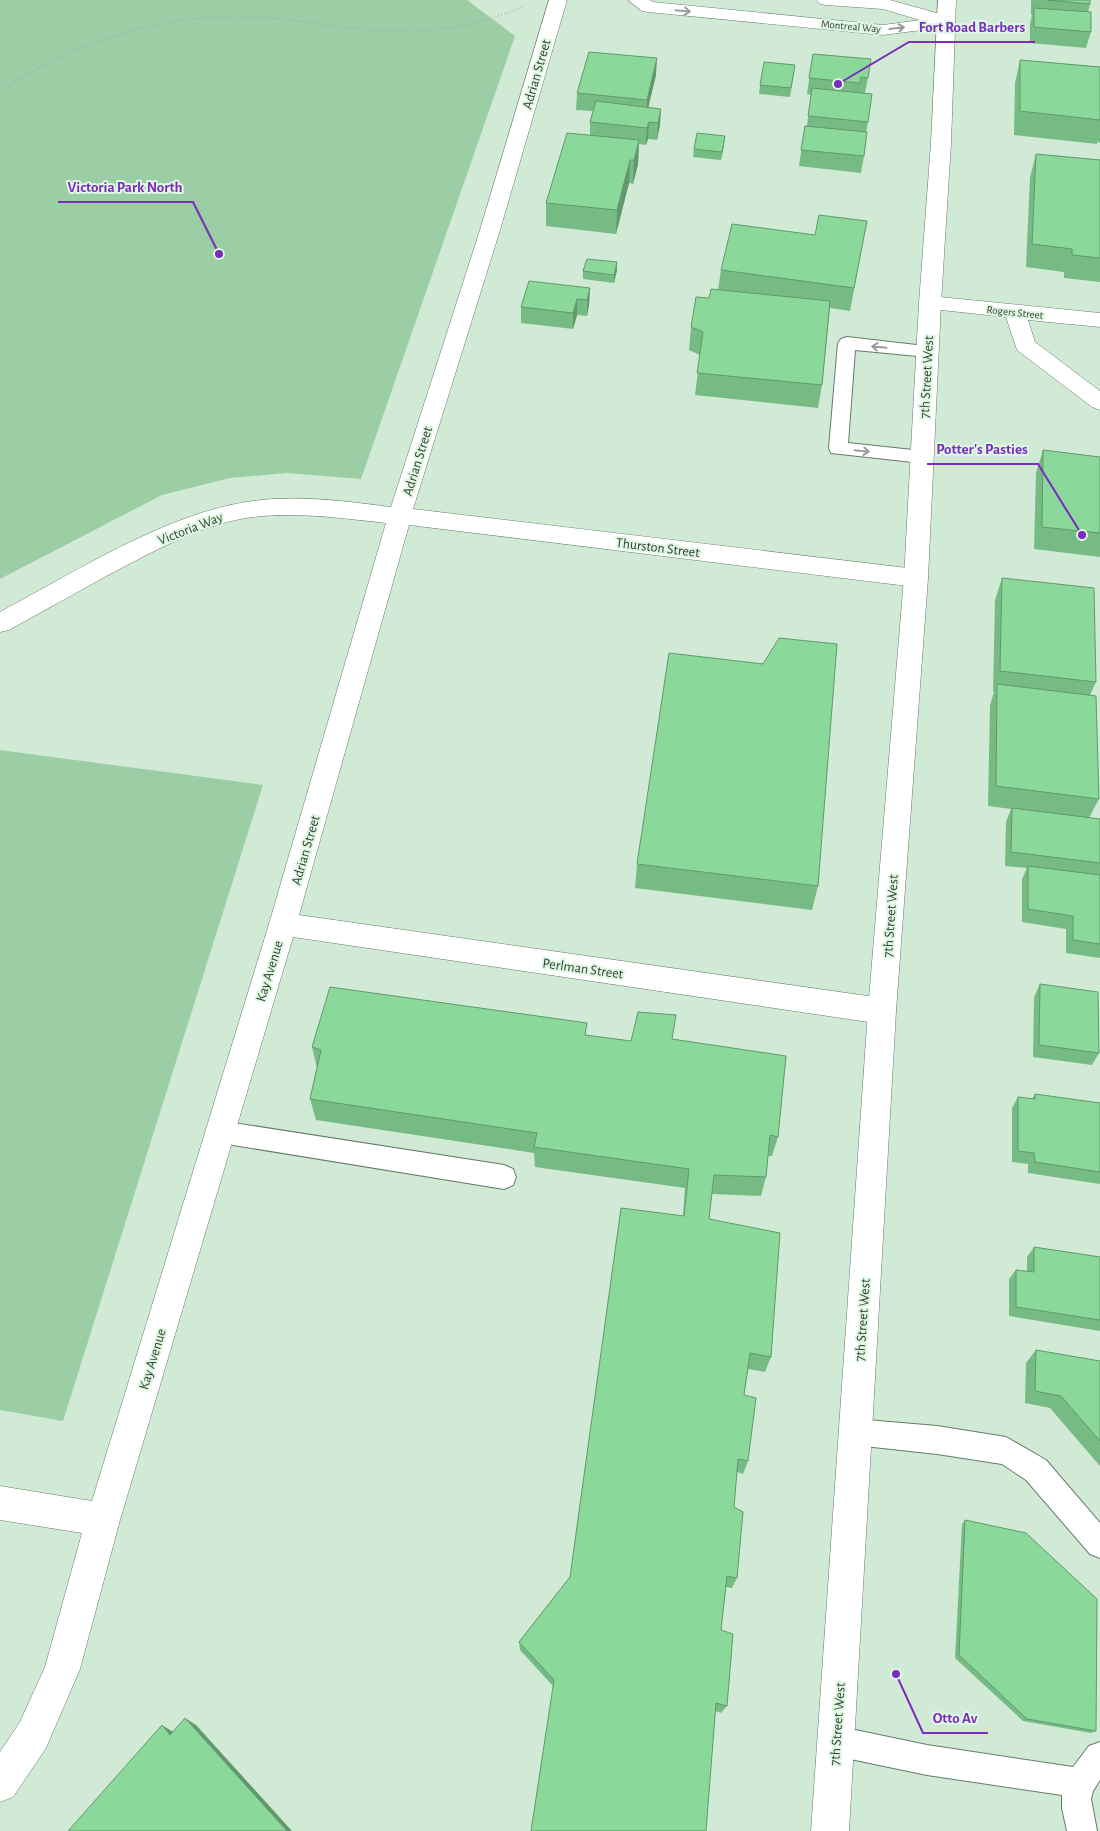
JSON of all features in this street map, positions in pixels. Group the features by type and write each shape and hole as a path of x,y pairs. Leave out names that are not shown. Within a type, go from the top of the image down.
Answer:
{"street":[{"name":"Montreal Way","path":"636,0 648,7 883,30 946,11"},
{"name":"Montreal Way","path":"826,0 946,11"},
{"name":"Adrian Street","path":"284,924 400,516 490,230 556,5"},
{"name":"7th Street West","path":"830,1831 882,1011 916,578 930,304 941,143 946,11"},
{"name":"Rogers Street","path":"930,304 1100,320"},
{"path":"1015,312 1025,345 1100,402"},
{"name":"Victoria Way","path":"0,623 145,546 193,524 227,514 269,508 329,508 400,516"},
{"name":"Thurston Street","path":"400,516 916,578"},
{"name":"Perlman Street","path":"284,924 882,1011"},
{"name":"Kay Avenue","path":"0,1784 32,1735 62,1669 103,1520 284,924"},
{"path":"0,1503 103,1520"}],"lane":[{"path":"922,457 838,448 846,343 928,351"},
{"path":"221,1132 504,1178"},
{"path":"855,1432 937,1440 1006,1452 1036,1470 1100,1544"},
{"path":"836,1741 927,1760 1079,1783"},
{"path":"1082,1831 1075,1806 1079,1783 1100,1757"}],"path":[{"path":"0,91 36,67 57,56 114,35 174,22 251,17 365,29 426,31 501,15 521,7 556,5"}],"green space":[{"path":"0,0 467,0 515,36 361,479 287,473 230,478 162,495 0,579"},
{"path":"0,750 263,785 63,1421 0,1410"}],"building":[{"path":"1048,0 1090,0 1090,4"},
{"path":"1034,8 1091,12 1091,32 1034,27"},
{"path":"589,52 657,58 647,100 577,93"},
{"path":"813,54 871,59 868,78 861,77 860,83 809,78"},
{"path":"1020,60 1100,67 1100,120 1020,111"},
{"path":"764,62 795,65 791,88 760,85"},
{"path":"812,88 872,94 868,122 808,116"},
{"path":"596,101 661,109 658,123 649,122 647,128 590,122"},
{"path":"805,126 867,132 864,156 801,150"},
{"path":"567,133 639,140 634,160 630,160 617,210 546,203"},
{"path":"697,133 725,136 722,152 694,149"},
{"path":"1036,154 1100,160 1100,258 1072,255 1072,249 1032,244"},
{"path":"819,215 867,221 854,288 721,270 732,224 815,235"},
{"path":"587,259 617,262 614,275 583,271"},
{"path":"529,281 590,288 587,300 577,299 573,313 521,307"},
{"path":"711,289 830,301 822,385 697,373 703,332 691,327 696,297 709,298"},
{"path":"1043,450 1100,457 1100,533 1042,527"},
{"path":"1002,578 1094,588 1096,682 1000,671"},
{"path":"779,638 837,644 818,886 637,864 669,653 763,664"},
{"path":"997,684 1096,696 1099,799 996,786"},
{"path":"1012,808 1100,819 1100,863 1011,852"},
{"path":"1028,866 1100,875 1100,944 1073,940 1073,916 1028,909"},
{"path":"1040,984 1098,992 1099,1053 1039,1045"},
{"path":"330,987 587,1023 585,1035 631,1041 638,1012 676,1015 672,1039 786,1056 778,1137 770,1135 766,1177 714,1175 709,1219 780,1233 771,1357 750,1353 744,1395 756,1398 748,1461 738,1459 734,1507 743,1512 737,1578 727,1576 721,1630 733,1634 727,1706 716,1703 706,1831 531,1831 554,1680 519,1642 570,1577 621,1208 684,1216 689,1169 534,1147 537,1133 310,1099 321,1050 312,1047"},
{"path":"1035,1094 1100,1103 1100,1172 1035,1162 1034,1153 1018,1151 1018,1097 1035,1099"},
{"path":"1034,1247 1100,1257 1100,1320 1016,1307 1016,1270 1034,1272"},
{"path":"1036,1350 1100,1361 1100,1441 1061,1396 1035,1391"},
{"path":"965,1520 1026,1533 1097,1599 1096,1731 1027,1719 959,1655"},
{"path":"185,1718 287,1831 68,1831 162,1725 170,1735"}],"place":[{"name":"Fort Road Barbers","path":"838,84"},
{"name":"Victoria Park North","path":"219,254"},
{"name":"Potter's Pasties","path":"1082,535"},
{"name":"Otto Av","path":"896,1674"}]}
